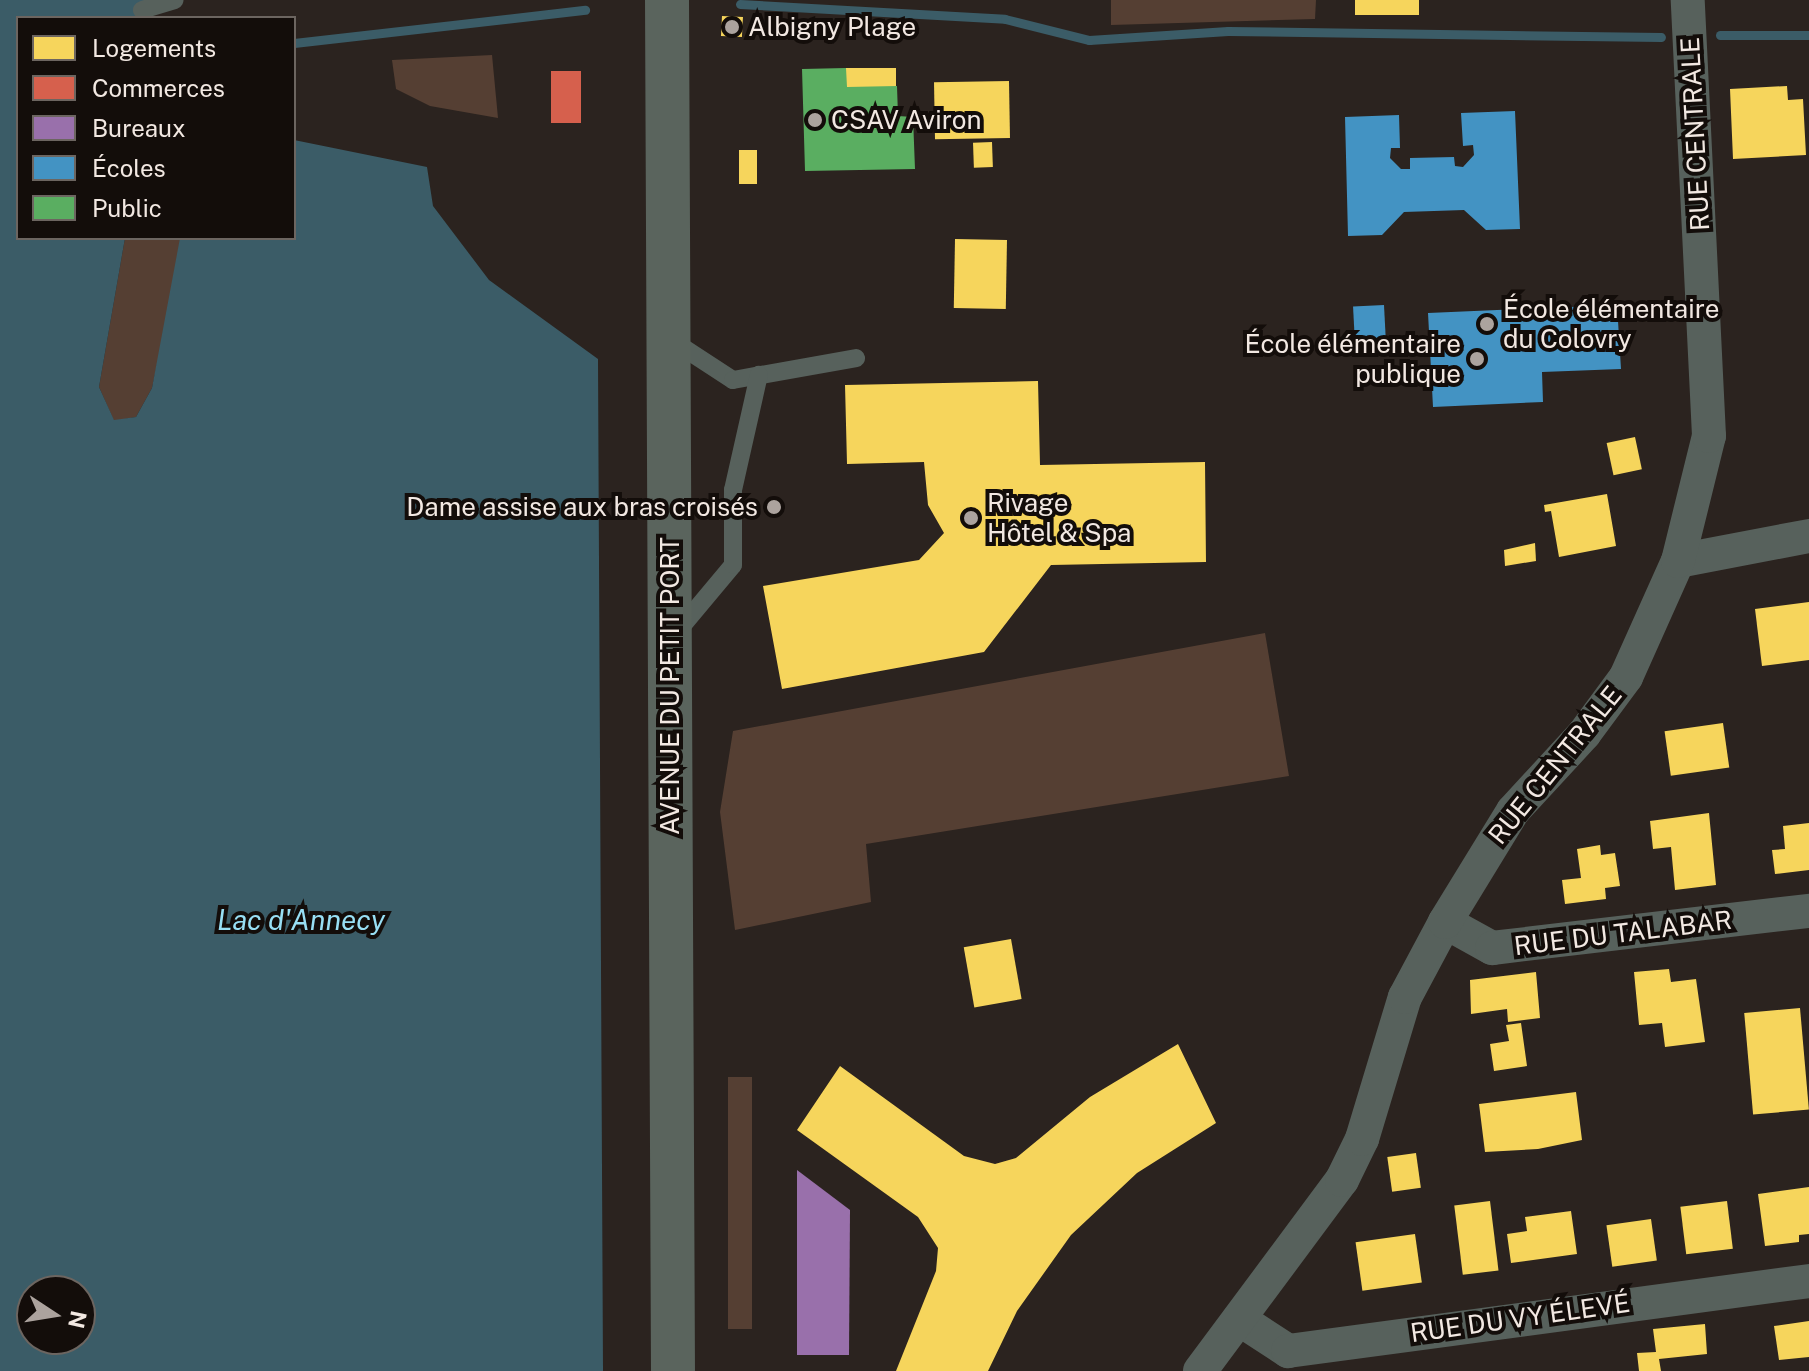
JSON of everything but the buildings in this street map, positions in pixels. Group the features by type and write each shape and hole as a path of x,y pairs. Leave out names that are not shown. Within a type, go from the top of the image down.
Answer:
{"main road":[{"name":"AVENUE DU PETIT PORT","path":"667,0 673,1371"}],"street":[{"name":"RUE CENTRALE","path":"1200,1371 1342,1180 1362,1139 1405,997 1445,922 1513,811 1584,734 1626,677 1682,546 1709,436 1688,0"},
{"path":"1682,546 1809,536"},
{"name":"RUE DU TALABAR","path":"1445,922 1492,948 1809,911"},
{"name":"RUE DU VY ÉLEVÉ","path":"1239,1319 1288,1351 1809,1281"}],"lane":[{"path":"142,10 174,0"},
{"path":"668,337 733,380 856,358"},
{"path":"669,640 733,565 733,490 759,375"}],"shaded area":[{"path":"1111,0 1316,0 1315,19 1111,25"},
{"path":"492,55 498,118 430,106 396,89 392,60"},
{"path":"125,240 180,240 182,249 152,388 136,417 114,421 99,387"},
{"path":"1265,633 1289,776 866,844 871,902 735,930 720,812 733,731"},
{"path":"728,1077 752,1077 752,1329 728,1329"}],"water":[{"name":"Lac d'Annecy","path":"0,0 144,0 150,16 16,16 16,240 125,240 99,387 114,420 136,417 152,388 180,240 296,240 296,140 427,167 433,206 489,280 598,359 603,1371 0,1371"}],"waterway":[{"path":"740,4 1005,19 1089,40 1228,31 1661,37"},
{"path":"296,43 585,10"},
{"path":"1720,35 1809,35"}],"place":[{"name":"Albigny Plage","path":"732,27"},
{"name":"CSAV Aviron","path":"815,120"},
{"name":"École élémentaire du Colovry","path":"1487,324"},
{"name":"École élémentaire publique","path":"1477,359"},
{"name":"Dame assise aux bras croisés","path":"774,507"},
{"name":"Rivage Hôtel & Spa","path":"971,518"}]}
